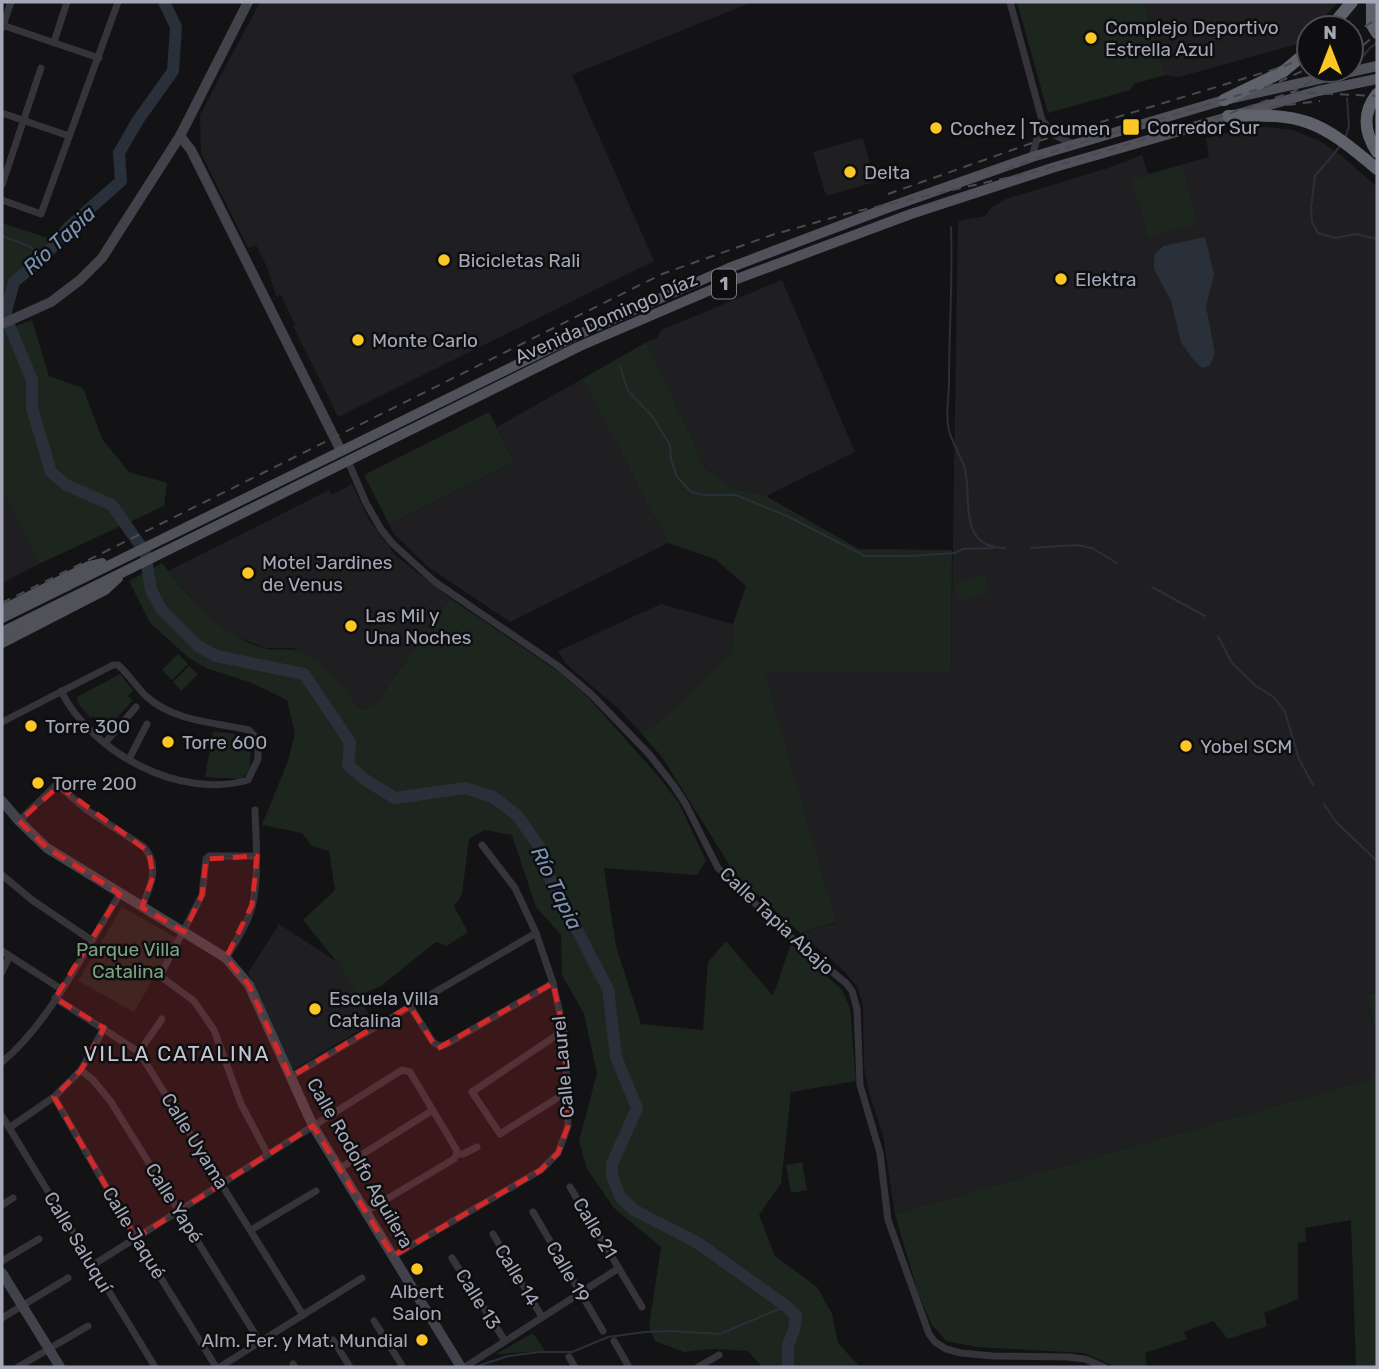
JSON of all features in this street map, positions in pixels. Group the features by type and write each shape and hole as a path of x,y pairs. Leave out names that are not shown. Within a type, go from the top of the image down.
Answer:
{"highway":[{"path":"1372,2 1372,25 1377,33"},
{"path":"1224,100 1284,71 1295,62"},
{"path":"1377,94 1368,107 1366,118 1371,141 1377,152"},
{"path":"1228,116 1274,114 1297,118 1333,133 1377,169"}],"main road":[{"name":"Avenida Domingo Díaz","path":"2,618 575,336 729,268 887,208 1073,144 1224,100 1377,66"},
{"name":"Avenida Domingo Díaz","path":"2,632 580,346 734,279 911,214 1055,167 1318,91 1377,79"},
{"path":"2,610 89,566 121,559"},
{"path":"2,643 105,590 126,570"}],"street":[{"path":"11,2 2,26 99,58"},
{"path":"54,42 67,2"},
{"path":"2,200 41,214 118,2"},
{"path":"2,324 51,302 102,258 180,136 248,2"},
{"path":"1010,2 1042,120 1055,135 1073,144"},
{"path":"2,185 41,68"},
{"path":"2,113 69,136"},
{"path":"1032,157 1042,120"},
{"path":"180,136 191,150 341,451"},
{"name":"Calle Tapia Abajo","path":"348,461 366,503 380,529 392,543 444,589 566,672 591,694 649,754 674,786 718,868 778,926 852,991 859,1020 860,1085 880,1153 888,1220 924,1325 936,1342 946,1349 961,1353 1068,1357 1104,1367"},
{"path":"2,722 61,691 118,665 145,695 175,714 196,721 249,730 258,740 258,759 248,780 230,785 204,785 166,777 129,760 105,743 75,714 61,691"},
{"path":"105,743 136,707"},
{"path":"129,760 147,724"},
{"path":"19,821 55,786 59,786 87,810 144,846 149,852 153,877 142,906"},
{"name":"Calle Rodolfo Aguilera","path":"2,801 47,848 226,958 248,985 313,1126 463,1367"},
{"path":"226,958 252,905 257,856 255,810"},
{"name":"Calle Laurel","path":"393,1256 541,1170 558,1153 568,1126 564,1031 553,983 536,933 515,888 482,845"},
{"path":"257,856 209,856 206,859 202,895 160,976 194,1001 214,1030 241,1104 267,1153"},
{"path":"2,875 32,900 91,940"},
{"path":"2,1062 26,1039 55,998 120,894"},
{"path":"290,1077 536,933"},
{"path":"2,951 61,989"},
{"path":"2,972 9,957"},
{"path":"410,1006 433,1042 439,1046 553,983"},
{"name":"Calle Uyama","path":"55,998 139,1052 303,1315"},
{"path":"139,1052 162,1019"},
{"path":"9,1128 54,1097 81,1070 104,1028"},
{"path":"564,1031 472,1092 500,1134 567,1091"},
{"path":"93,1265 402,1069 410,1072 457,1154"},
{"name":"Calle Yapé","path":"81,1070 111,1102 260,1342"},
{"name":"Calle Jaqué","path":"54,1097 136,1238 218,1367"},
{"path":"339,1169 433,1111"},
{"name":"Calle Saluquí","path":"2,1116 155,1367"},
{"path":"365,1212 454,1159 457,1154 477,1147"},
{"name":"Calle 21","path":"570,1187 642,1307"},
{"path":"251,1230 316,1191"},
{"path":"2,1205 13,1198"},
{"name":"Calle 19","path":"533,1212 603,1331"},
{"name":"Calle 14","path":"493,1234 542,1317"},
{"path":"2,1261 39,1239"},
{"name":"Calle 13","path":"452,1258 505,1341"},
{"path":"463,1367 619,1268"},
{"path":"2,1273 60,1367"},
{"path":"2,1318 68,1278"},
{"path":"218,1367 362,1278"},
{"path":"374,1321 403,1367"},
{"path":"18,1367 88,1326"},
{"path":"333,1340 350,1367"},
{"path":"614,1341 629,1367"},
{"path":"698,1367 719,1355"},
{"path":"569,1357 575,1367"}],"highlighted area":[{"path":"59,786 149,852 153,877 142,907 184,932 202,895 206,859 257,856 252,905 226,958 249,985 290,1077 410,1006 437,1049 553,983 565,1036 568,1126 558,1153 541,1170 393,1256 313,1126 136,1238 54,1097 81,1070 104,1028 55,998 120,894 47,848 19,821"}],"shaded area":[{"path":"260,2 752,2 572,75 654,261 338,417 293,326 295,325 281,295 276,296 267,267 256,245 248,248 201,153 200,115"},
{"path":"1144,2 1338,2 1327,14 1295,14 1295,45 1179,77 1165,75"},
{"path":"1267,127 1293,130 1320,141 1342,156 1377,187 1377,992 1366,995 1377,1033 1377,1077 895,1214 883,1135 869,1093 864,1067 863,1005 858,988 844,971 800,933 835,923 763,671 951,670 958,221 985,216 992,207 1006,199 1142,155 1148,174 1209,157 1206,138 1244,129"},
{"path":"863,138 875,182 826,196 813,152"},
{"path":"1205,237 1214,274 1206,306 1215,354 1209,366 1202,368 1181,342 1171,301 1154,269 1154,261 1155,254 1163,246"},
{"path":"782,280 855,452 766,496 735,489 706,469 647,342 658,337 661,330"},
{"path":"582,379 668,543 510,622 427,566 393,533 389,524 514,462 497,427"},
{"path":"352,484 369,520 396,556 450,598 376,703 362,710 312,657 292,648 265,648 235,636 207,616 168,571 329,490 332,495"},
{"path":"2,490 39,564 2,583"},
{"path":"661,604 733,624 732,652 660,721 641,733 619,709 566,664 558,651"},
{"name":"Escuela Villa Catalina","path":"279,924 337,962 374,1022 293,1070 248,973"}],"green space":[{"name":"Complejo Deportivo Estrella Azul","path":"1017,2 1144,2 1165,75 1134,84 1130,90 1048,113"},
{"path":"1182,166 1197,224 1148,237 1132,179"},
{"path":"2,223 54,240 10,286 2,312"},
{"path":"32,320 49,376 83,388 102,439 129,472 167,483 164,506 39,564 2,490 2,331"},
{"path":"647,342 706,469 735,489 766,496 859,549 952,550 951,671 764,671 836,922 800,933 735,874 662,757 641,733 660,721 732,652 733,624 746,586 715,559 668,543 582,379"},
{"path":"489,412 514,462 389,524 364,475"},
{"path":"162,563 194,601 232,634 263,648 291,650 310,656 362,710 376,703 450,598 559,672 587,696 659,777 679,803 706,861 697,875 604,868 616,946 641,1024 703,1030 708,962 726,941 773,996 791,944 842,990 850,1008 856,1081 791,1092 781,1183 759,1215 775,1256 817,1287 832,1314 838,1343 860,1367 762,1367 748,1351 713,1349 684,1352 655,1341 649,1326 661,1247 614,1208 587,1169 579,1141 597,1073 584,1014 562,975 561,935 536,907 512,835 485,830 469,839 462,895 454,906 468,932 447,946 436,942 381,986 358,996 337,962 303,920 335,890 329,851 312,846 302,833 262,825 288,761 295,733 287,700 252,683 206,668 189,658 150,623 129,581"},
{"path":"985,574 990,593 959,601 954,583"},
{"path":"178,654 188,664 172,680 162,670"},
{"path":"189,666 198,674 181,691 173,682"},
{"path":"120,674 133,690 128,696 133,700 107,729 93,716 90,718 78,703 77,697"},
{"path":"213,732 251,739 250,768 243,779 205,777"},
{"name":"Parque Villa Catalina","path":"122,907 177,938 134,1012 78,981"},
{"path":"1377,992 1377,1033 1366,995"},
{"path":"1377,1077 1377,1367 1356,1367 1351,1220 1305,1228 1306,1242 1298,1243 1298,1299 1264,1313 1267,1326 1228,1339 1213,1321 1184,1332 1187,1339 1145,1353 1147,1367 1116,1367 1084,1353 977,1347 946,1341 932,1325 918,1293 895,1214"},
{"path":"802,1162 807,1190 791,1193 786,1165"},
{"path":"533,1333 545,1351 496,1354"}],"waterway":[{"name":"Río Tapia","path":"164,2 176,27 173,71 138,120 119,153 121,181 69,227 43,258 14,282 5,315 32,380 32,408 51,472 66,485 112,505 145,552 151,590 161,609 198,646 216,656 304,674 350,742 348,765 367,781 395,798 465,788 493,797 517,815 541,849 545,869 608,989 616,1057 637,1108 612,1164 612,1176 621,1198 634,1210 698,1243 796,1316 788,1345 788,1367"},
{"path":"1365,54 1377,43"},
{"path":"1345,138 1349,127 1347,98"},
{"path":"1341,145 1315,176 1312,222 1318,233 1335,238 1356,234 1377,239"},
{"path":"951,227 948,424 965,469 968,508 974,531 980,540 990,546 1005,548"},
{"path":"2,236 31,247 43,258"},
{"path":"620,366 628,391 652,416 670,445 677,477 691,492 704,495 736,495 787,516 865,556 911,556 993,548"},
{"path":"1031,548 1077,545 1092,548 1117,563"},
{"path":"1152,587 1205,616"},
{"path":"1218,636 1232,663 1256,686 1275,698 1285,712 1299,759 1313,785"},
{"path":"1324,804 1336,822 1377,861"},
{"path":"478,1366 508,1356 572,1352 608,1337 645,1332 720,1334 786,1306"}],"railway":[{"path":"1365,26 1377,19"},
{"path":"1365,44 1377,33"},
{"path":"888,194 1032,143 1295,62"},
{"path":"1005,170 1061,149 1272,85 1295,74"},
{"path":"2,603 662,274 772,235 849,213 1042,170 1216,118 1292,92 1306,84"},
{"path":"1292,92 1377,96"},
{"path":"1271,107 1320,101"}],"place":[{"name":"Complejo Deportivo Estrella Azul","path":"1091,38"},
{"name":"Corredor Sur","path":"1131,127"},
{"name":"Cochez | Tocumen","path":"936,128"},
{"name":"Delta","path":"850,172"},
{"name":"Bicicletas Rali","path":"444,260"},
{"name":"Elektra","path":"1061,279"},
{"name":"Monte Carlo","path":"358,340"},
{"name":"Motel Jardines de Venus","path":"248,573"},
{"name":"Las Mil y Una Noches","path":"351,626"},
{"name":"Torre 300","path":"31,726"},
{"name":"Torre 600","path":"168,742"},
{"name":"Yobel SCM","path":"1186,746"},
{"name":"Torre 200","path":"38,783"},
{"name":"Escuela Villa Catalina","path":"315,1009"},
{"name":"Albert Salon","path":"417,1269"},
{"name":"Alm. Fer. y Mat. Mundial","path":"422,1340"}],"district":[{"name":"VILLA CATALINA","path":"177,1053"}]}
